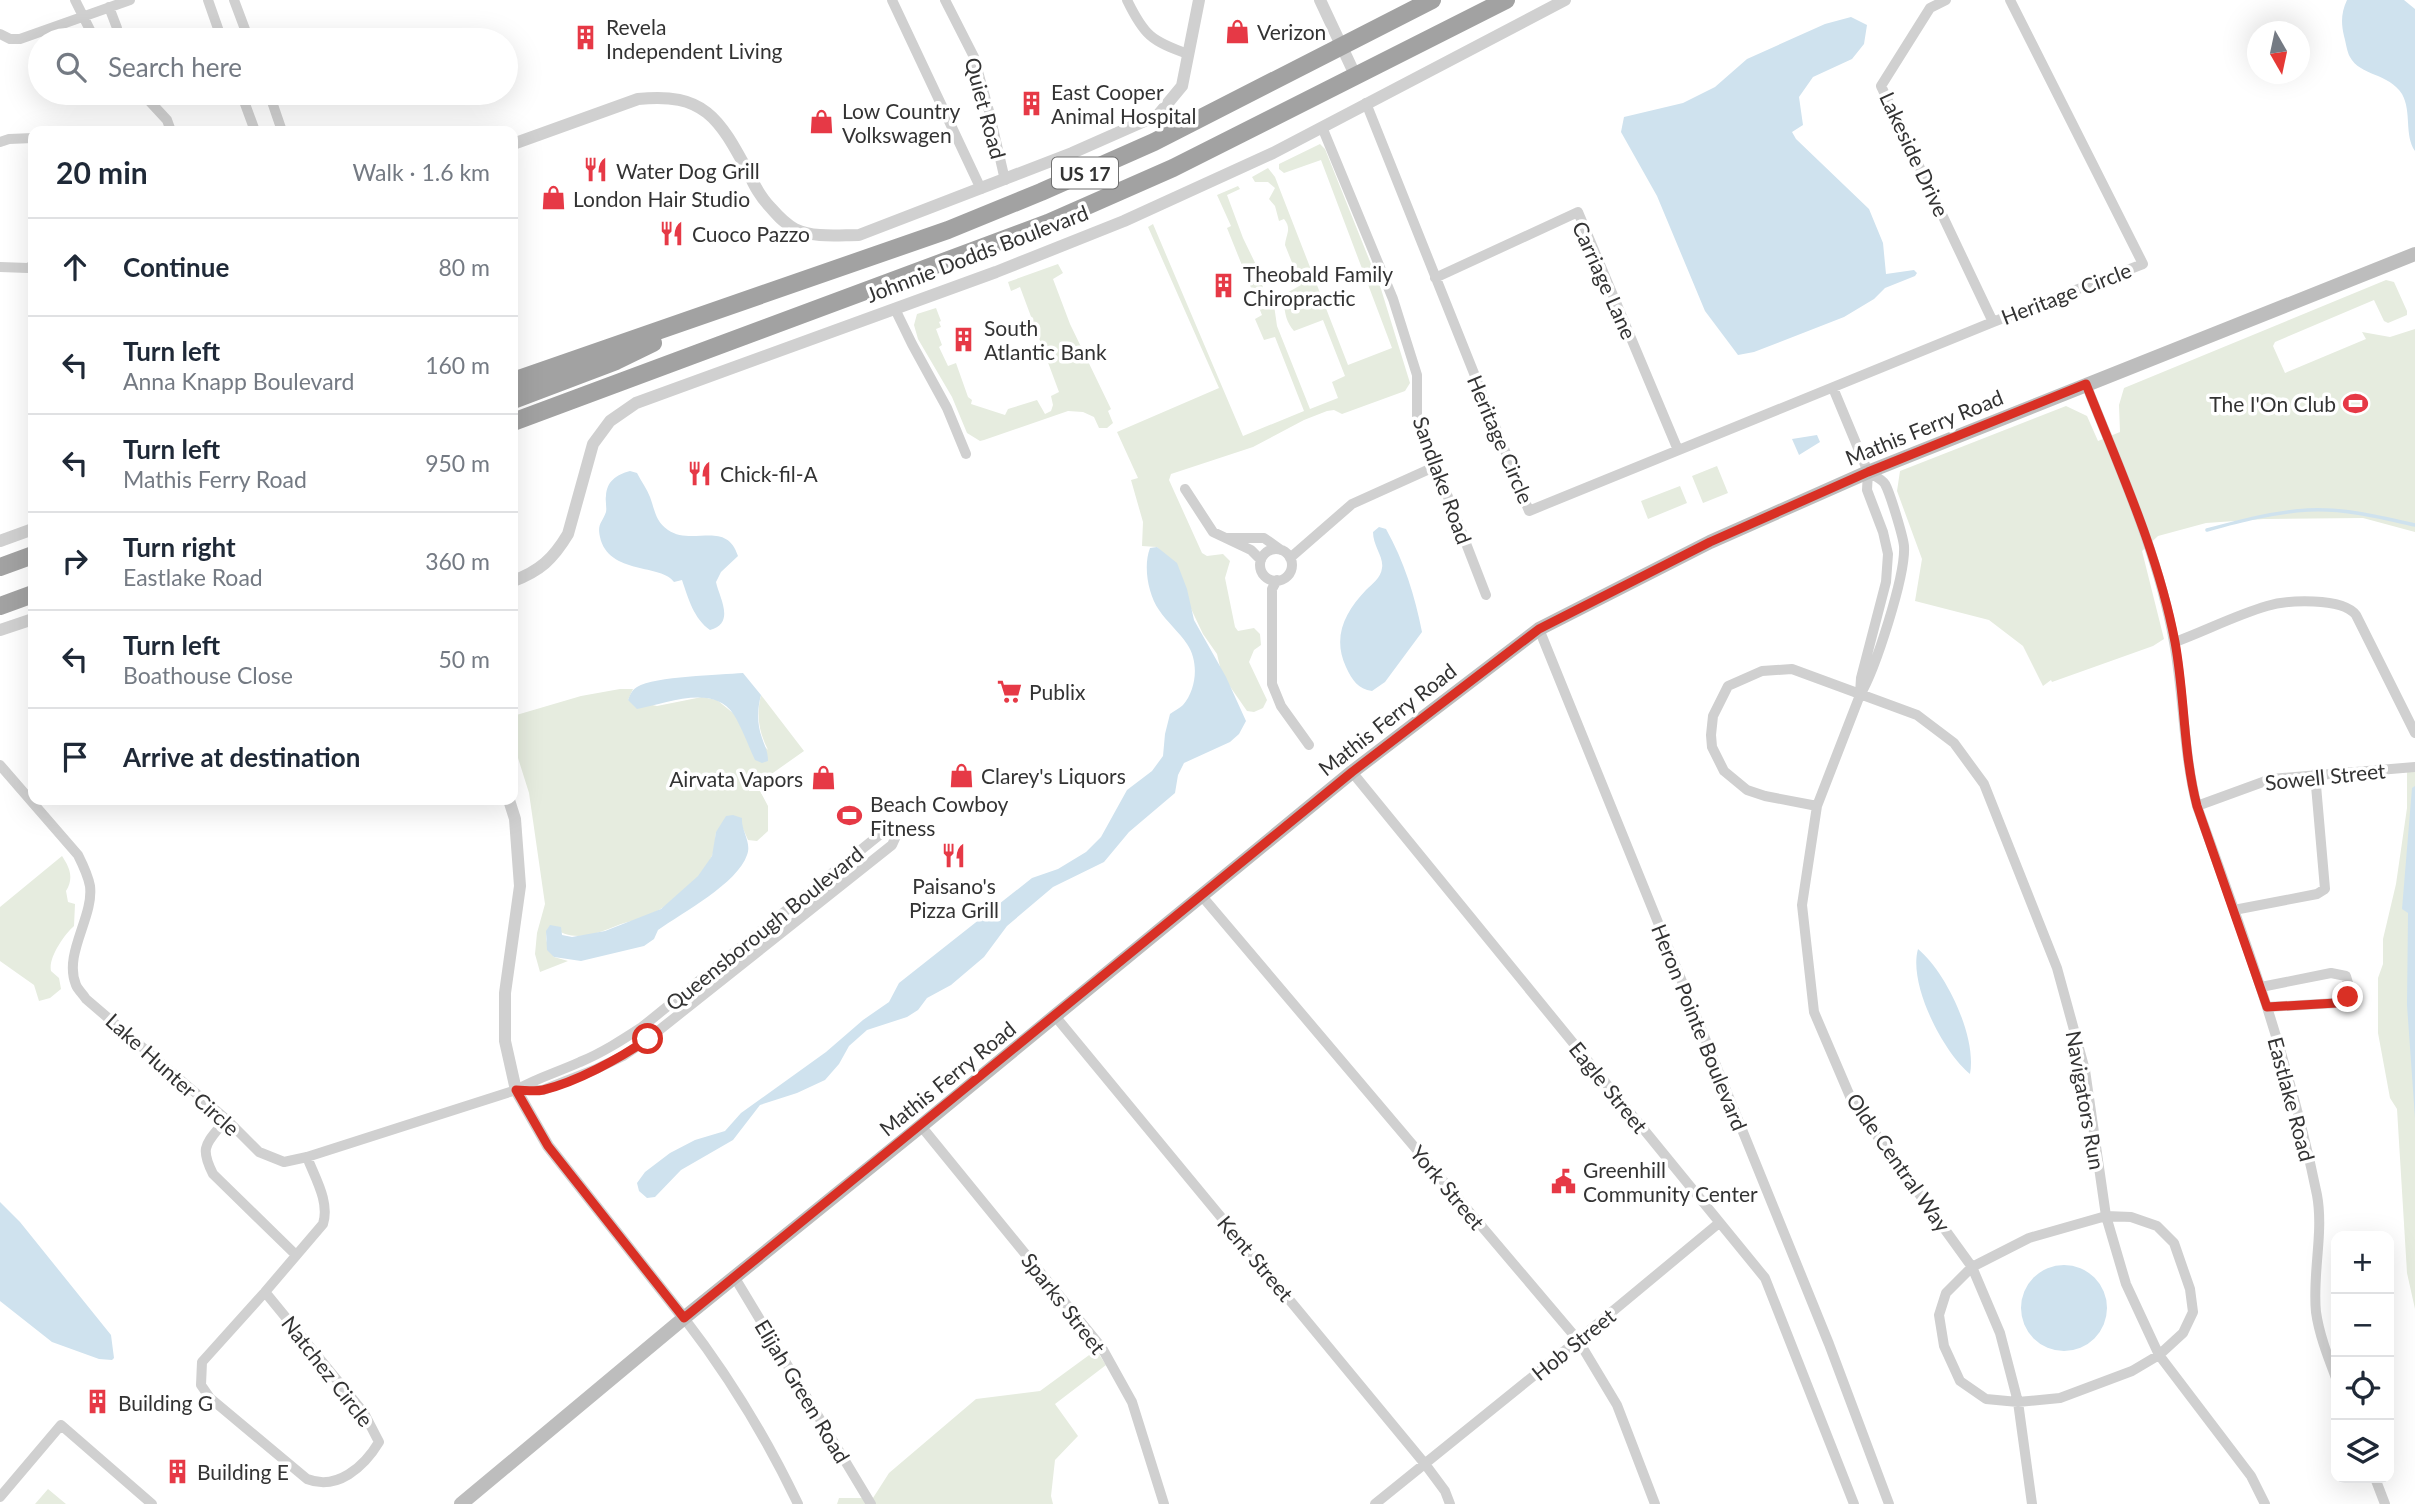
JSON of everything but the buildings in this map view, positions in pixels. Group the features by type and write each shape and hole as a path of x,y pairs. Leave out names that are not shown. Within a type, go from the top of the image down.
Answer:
{"highway":[{"name":"Johnnie Dodds Boulevard","path":"518,380 948,230 1041,192 1154,142 1432,0"},
{"name":"Johnnie Dodds Boulevard","path":"518,420 1048,223 1173,167 1506,0"},
{"path":"518,398 615,361 722,309"},
{"path":"0,567 28,557"},
{"path":"0,606 28,596"}],"main road":[{"name":"Mathis Ferry Road","path":"461,1504 684,1318 1352,772 1539,629 1710,542 1868,472 2415,254"}],"street":[{"path":"75,0 89,28"},
{"path":"50,28 130,0"},
{"path":"208,0 218,28"},
{"path":"234,0 244,28"},
{"path":"892,0 981,189"},
{"name":"Quiet Road","path":"946,0 974,57 1005,180"},
{"path":"1127,0 1140,27 1163,45 1188,54"},
{"path":"518,142 638,99 654,97 684,100 708,111 728,135 762,199 784,222 797,230 826,236 859,234 1091,146 1158,115 1182,86 1199,0"},
{"path":"1320,0 1356,77"},
{"name":"Johnnie Dodds Boulevard","path":"518,579 533,573 561,547 568,534 593,444 610,421 636,403 895,309 1124,221 1273,153 1565,0"},
{"name":"Lakeside Drive","path":"1945,0 1930,8 1881,86 1993,322"},
{"name":"Heritage Circle","path":"1366,103 1529,511 1993,322 2143,264 2010,0"},
{"path":"109,7 117,28"},
{"path":"0,34 10,39 28,36"},
{"path":"153,105 169,126"},
{"path":"245,105 253,126"},
{"path":"273,105 280,126"},
{"name":"Sandlake Road","path":"1322,127 1393,299 1417,375 1417,417 1434,467 1486,596"},
{"path":"0,142 28,138"},
{"name":"Carriage Lane","path":"1435,278 1578,212 1678,450"},
{"path":"0,267 28,268"},
{"path":"895,309 947,408 966,454"},
{"name":"Eastlake Road","path":"2086,384 2155,559 2175,642 2190,778 2197,806 2261,987 2317,1197 2316,1313 2331,1364"},
{"path":"1833,388 1868,472"},
{"path":"1290,558 1352,504 1434,467"},
{"name":"Olde Central Way","path":"1860,695 1861,678 1886,582 1888,554 1883,532 1867,490 1868,472 1885,483 1901,535 1903,556 1897,591 1869,680 1860,695 1817,806 1802,905 1814,1012 1852,1101 1972,1267 2000,1333 2018,1402 2032,1504"},
{"path":"1185,489 1213,532 1251,550 1261,559"},
{"path":"0,541 28,531"},
{"path":"1222,537 1264,538 1290,558 1291,570 1288,575 1277,580 1272,589 1272,684 1281,706 1309,745"},
{"path":"1277,580 1261,572 1261,559 1269,550 1281,550"},
{"path":"2175,642 2275,604 2333,603 2347,607 2356,615 2415,733"},
{"path":"0,630 28,621"},
{"name":"Heron Pointe Boulevard","path":"1539,629 1824,1331 1889,1504"},
{"path":"1817,806 1765,796 1747,790 1733,781 1724,771 1712,747 1711,725 1716,706 1728,686 1751,675 1776,669 1792,670 1860,695"},
{"name":"Navigators Run","path":"1860,695 1917,715 1954,743 1984,784 2057,968 2085,1070 2106,1216 2126,1284 2159,1355 2251,1476 2265,1504"},
{"name":"Lake Hunter Circle","path":"0,765 28,797"},
{"name":"Sowell Street","path":"2197,806 2257,783 2315,774 2415,767"},
{"name":"Eagle Street","path":"1352,772 1765,1278 1854,1504"},
{"path":"2234,910 2317,894 2325,889 2315,774"},
{"name":"Lake Hunter Circle","path":"35,805 78,855 86,870 90,888 89,902 76,947 75,984 86,999 226,1119 259,1152 284,1162 307,1157 516,1090"},
{"path":"511,805 516,819 520,886 505,993 505,1041 516,1090 548,1146 709,1351 782,1471 798,1504"},
{"name":"Queensborough Boulevard","path":"883,832 897,834 892,845 623,1056 542,1090 516,1090 538,1077 581,1062 642,1027 883,832"},
{"name":"York Street","path":"1202,895 1578,1340 1617,1405 1655,1504"},
{"path":"2261,987 2331,973 2346,976 2350,984 2348,997 2336,1003 2267,1007"},
{"name":"Kent Street","path":"1055,1016 1425,1464 1446,1491 1450,1504"},
{"path":"226,1119 205,1146 205,1158 213,1174 296,1255"},
{"name":"Sparks Street","path":"921,1126 1102,1348 1132,1402 1164,1504"},
{"name":"Natchez Circle","path":"265,1292 364,1413 379,1443 372,1454 335,1483 320,1485 307,1479 210,1398 201,1385 202,1362 323,1224 326,1214 324,1202 307,1157"},
{"path":"2106,1216 2132,1217 2157,1226 2174,1243 2190,1289 2193,1312 2183,1333 2159,1355 2132,1371 2060,1398 2018,1402 1986,1398 1960,1381 1944,1346 1939,1315 1947,1293 1972,1267 2029,1238 2106,1216"},
{"name":"Hob Street","path":"1375,1504 1719,1223"},
{"name":"Elijah Green Road","path":"735,1278 871,1504"},
{"path":"0,1497 61,1425 152,1504"},
{"path":"2377,1483 2385,1504"}],"shaded area":[{"path":"1320,144 1325,149 1381,289 1410,383 1405,391 1342,414 1334,410 1327,411 1253,447 1171,474 1169,480 1202,553 1207,556 1223,554 1230,561 1225,578 1235,627 1238,631 1254,628 1260,634 1261,645 1254,650 1249,662 1267,700 1263,708 1254,712 1247,711 1222,675 1217,654 1203,634 1166,556 1157,547 1142,546 1143,522 1131,480 1138,478 1117,432 1219,388 1148,227 1153,224 1243,436 1304,411 1275,337 1264,340 1255,319 1262,315 1227,228 1231,226 1217,195 1238,186 1240,189 1227,195 1259,271 1267,305 1274,305 1277,326 1310,409 1338,398 1332,382 1345,376 1323,320 1294,331 1287,318 1285,294 1301,285 1285,245 1288,226 1284,219 1279,221 1275,206 1269,199 1275,188 1268,182 1255,182 1252,177 1268,168 1275,177 1348,365 1392,348 1321,160 1284,173 1279,169 1279,164"},
{"path":"1058,264 1063,273 1053,279 1070,324 1111,409 1108,411 1113,423 1107,428 1099,428 1094,417 1083,412 1068,411 980,441 967,433 952,397 918,339 914,325 917,314 936,308 941,321 941,327 936,329 942,345 939,347 948,366 956,363 968,397 972,400 971,404 1005,415 1008,409 1037,400 1045,414 1051,411 1053,405 1051,396 1059,392 1020,287 1011,291 1008,282"},
{"path":"2386,280 2394,282 2407,315 2388,323 2384,321 2374,300 2275,342 2273,346 2285,373 2366,339 2362,332 2390,337 2415,329 2415,532 2363,518 2264,519 2206,523 2158,536 2142,551 2164,639 2153,646 2052,682 2051,680 2043,686 2023,646 1989,620 1915,601 1922,559 1897,491 1900,471 2066,406 2087,416 2098,441 2120,432 2119,405 2124,388"},
{"path":"1717,466 1728,493 1703,503 1692,476"},
{"path":"1680,486 1687,503 1648,519 1641,501"},
{"path":"633,689 628,700 657,706 702,697 717,700 768,750 759,724 761,695 804,751 770,775 747,778 749,791 760,791 768,806 768,831 757,841 748,840 741,824 716,832 712,855 699,876 675,899 644,917 585,936 568,935 550,926 546,938 554,957 568,961 540,972 535,954 537,933 545,904 529,793 518,758 518,715 581,696"},
{"path":"2415,771 2415,1309 2407,1273 2397,1109 2390,1098 2378,1033 2378,978 2383,964 2383,939 2396,884 2407,808 2407,772"},
{"path":"62,856 70,873 66,891 68,902 75,904 74,926 54,953 52,960 51,971 59,978 61,989 50,998 39,1001 34,985 0,961 0,907"},
{"path":"1096,1350 1106,1365 1055,1404 1078,1436 1055,1460 1051,1496 1053,1504 837,1504 839,1498 873,1498 889,1473 976,1399 1040,1391"},
{"path":"48,1489 66,1504 35,1504"}],"water":[{"path":"2347,0 2404,0 2415,9 2415,151 2402,94 2390,82 2361,68 2349,55 2342,22"},
{"path":"1851,17 1867,25 1864,44 1852,59 1813,77 1799,97 1803,125 1792,132 1796,139 1869,209 1883,243 1886,274 1914,270 1917,273 1885,288 1874,299 1844,317 1754,352 1738,355 1705,311 1657,196 1621,132 1624,117 1683,103 1715,87 1747,59 1825,24"},
{"path":"1817,435 1820,442 1799,455 1792,439"},
{"path":"630,471 637,473 649,494 658,519 668,530 688,536 717,536 733,545 738,556 721,572 716,582 724,609 722,622 718,627 710,630 700,620 692,608 682,580 674,582 668,576 624,563 613,558 605,549 599,529 606,512 608,486 620,474"},
{"path":"1379,527 1386,529 1403,566 1422,632 1385,682 1372,691 1359,686 1351,676 1340,645 1343,626 1352,607 1381,572 1382,564 1373,532"},
{"path":"1157,547 1177,563 1187,589 1194,620 1226,677 1246,721 1239,734 1230,742 1184,763 1178,775 1175,793 1129,832 1104,862 1053,887 1007,926 984,957 951,985 927,998 918,1010 907,1017 867,1030 849,1046 839,1064 825,1080 760,1105 733,1140 681,1170 655,1197 647,1198 639,1191 637,1183 645,1172 670,1153 695,1140 725,1131 741,1113 826,1052 889,1002 899,983 1032,878 1058,869 1086,852 1101,837 1127,790 1152,771 1163,756 1170,714 1183,705 1194,683 1195,667 1191,651 1159,610 1149,588 1148,555 1150,548"},
{"path":"743,673 761,695 758,722 768,761 762,763 755,760 734,715 725,705 714,700 689,698 637,709 628,700 637,687 658,680"},
{"path":"2415,786 2415,1118 2407,1005 2408,913 2402,909 2412,788"},
{"path":"726,816 742,818 748,846 742,866 721,887 658,930 654,939 644,946 581,961 554,957 547,950 546,931 550,925 561,927 562,935 572,937 605,931 661,909 698,876 712,856 716,832"},
{"path":"1918,949 1939,973 1957,1006 1969,1042 1970,1074 1949,1050 1930,1016 1918,980"},
{"path":"0,1202 20,1222 111,1335 112,1360 99,1359 52,1342 0,1301"},
{"path":"2064,1265 2088,1272 2100,1284 2107,1308 2100,1332 2088,1344 2064,1351 2040,1344 2028,1332 2021,1308 2028,1284 2040,1272"}],"waterway":[{"path":"2207,530 2269,515 2308,510 2348,512 2415,525"}],"place":[{"name":"Verizon","path":"1237,31"},
{"name":"Revela Independent Living","path":"586,38"},
{"name":"East Cooper Animal Hospital","path":"1031,103"},
{"name":"Low Country Volkswagen","path":"822,122"},
{"name":"Water Dog Grill","path":"596,170"},
{"name":"London Hair Studio","path":"553,198"},
{"name":"Cuoco Pazzo","path":"672,233"},
{"name":"Theobald Family Chiropractic","path":"1223,285"},
{"name":"South Atlantic Bank","path":"964,339"},
{"name":"The I'On Club","path":"2356,403"},
{"name":"Chick-fil-A","path":"700,473"},
{"name":"Publix","path":"1009,691"},
{"name":"Clarey's Liquors","path":"961,775"},
{"name":"Airvata Vapors","path":"823,778"},
{"name":"Beach Cowboy Fitness","path":"850,815"},
{"name":"Paisano's Pizza Grill","path":"954,856"},
{"name":"Greenhill Community Center","path":"1563,1181"},
{"name":"Building G","path":"98,1402"},
{"name":"Building E","path":"177,1471"}],"route":[{"path":"648,1039 623,1056 594,1070 542,1090 516,1090 548,1146 684,1318 1352,772 1539,629 1710,542 1868,472 2086,384 2155,559 2175,642 2190,778 2197,806 2267,1007 2336,1003 2348,997"}]}
